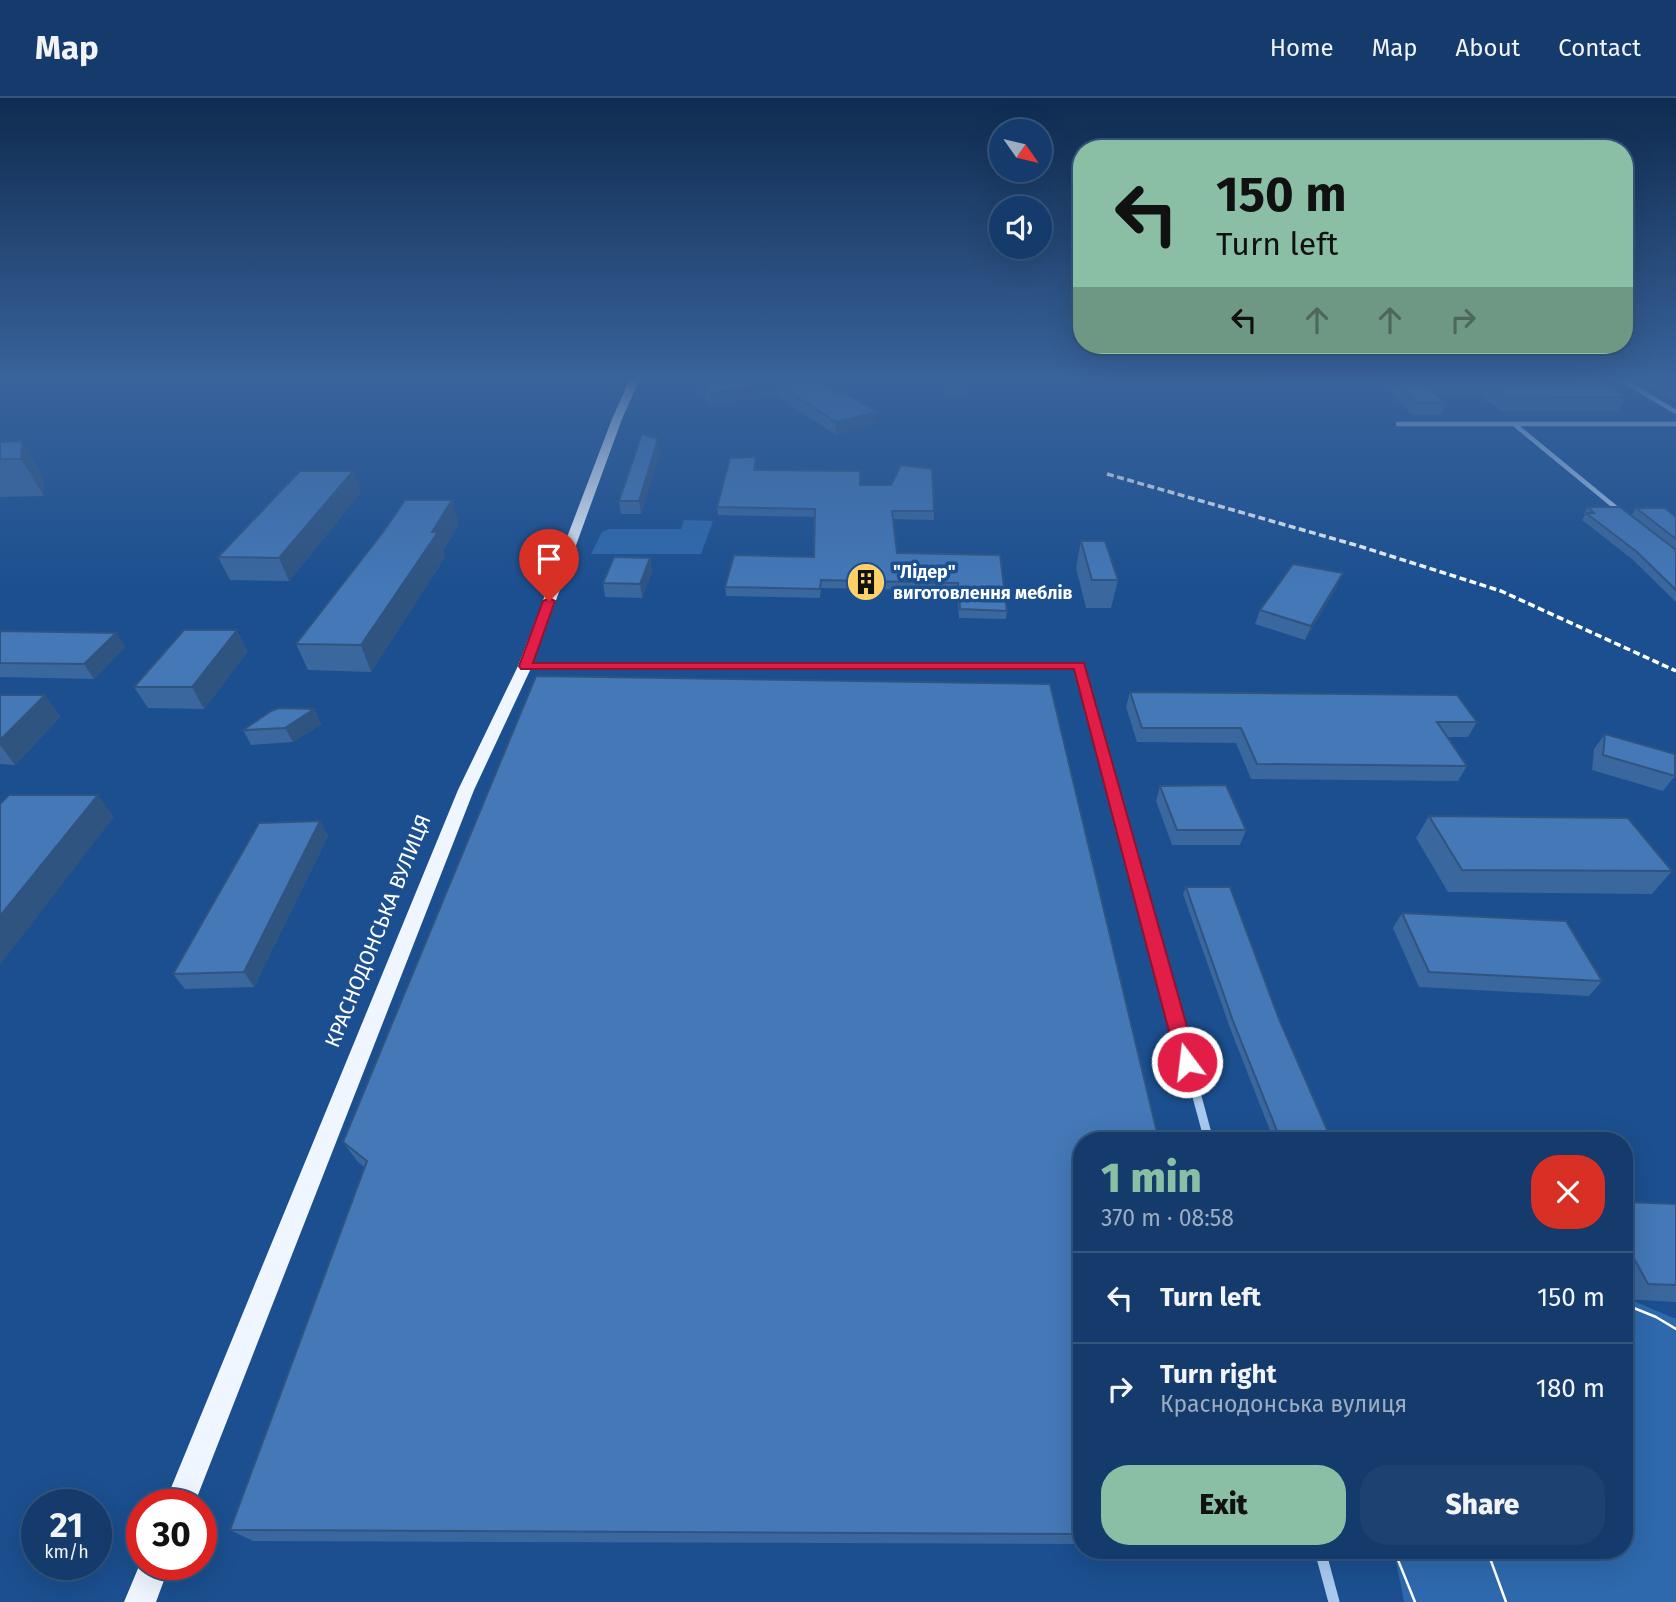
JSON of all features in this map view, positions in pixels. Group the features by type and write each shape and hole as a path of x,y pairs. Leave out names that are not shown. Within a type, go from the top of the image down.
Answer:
{"main road":[{"name":"КРАСНОДОНСЬКА ВУЛИЦЯ","path":"185,1489 466,790 525,666 607,451"},
{"path":"140,1602 149,1580"}],"street":[{"path":"1547,451 1622,512"},
{"path":"525,666 1080,666 1207,1132"},
{"path":"1322,1559 1334,1602"}],"shaded area":[{"path":"684,520 713,521 701,554 591,554 602,532 609,529 681,529"},
{"path":"1633,1301 1676,1319 1676,1602 1404,1602 1396,1559 1633,1559"}],"building":[{"path":"0,451 21,451 21,459 0,459"},
{"path":"636,451 654,451 639,501 619,501"},
{"path":"756,457 754,470 860,471 860,485 891,485 901,465 932,469 934,511 892,511 897,553 1000,555 1007,611 960,609 958,583 821,580 820,589 725,587 734,555 814,557 815,509 717,507 730,458"},
{"path":"300,471 353,471 279,558 218,557"},
{"path":"405,500 452,500 432,532 438,532 361,645 296,644 383,532"},
{"path":"1588,507 1620,507 1676,550 1676,590 1637,552 1586,513 1594,513"},
{"path":"1636,508 1665,508 1676,517 1676,539"},
{"path":"1081,541 1105,541 1118,580 1092,580"},
{"path":"614,557 650,558 640,584 603,583"},
{"path":"1293,564 1343,573 1311,626 1260,610"},
{"path":"184,630 237,630 192,687 134,687"},
{"path":"0,631 116,633 84,664 0,663"},
{"path":"536,676 1050,684 1157,1132 1073,1132 1073,1534 230,1530 367,1161 343,1142"},
{"path":"1130,692 1457,695 1477,722 1437,722 1467,766 1257,764 1241,728 1142,728"},
{"path":"0,695 45,695 0,740"},
{"path":"279,708 314,709 285,728 243,730 271,711"},
{"path":"1605,734 1675,754 1675,776 1603,755"},
{"path":"1226,785 1246,830 1177,830 1160,786"},
{"path":"9,795 98,795 0,916 0,804"},
{"path":"1429,816 1628,818 1672,871 1462,870"},
{"path":"320,821 244,972 173,974 259,823"},
{"path":"1186,887 1230,887 1279,1019 1328,1132 1277,1132 1233,1021"},
{"path":"1402,913 1566,921 1602,981 1429,972"},
{"path":"1633,1202 1676,1204 1676,1285 1648,1284 1633,1256"}],"tram line":[{"path":"1633,1308 1676,1329"},
{"path":"1398,1559 1415,1602"},
{"path":"1490,1559 1506,1602"}],"railway":[{"path":"1107,474 1359,546 1501,591 1676,671"}],"place":[{"name":"\"Лідер\" виготовлення меблів","path":"866,582"}],"route":[{"path":"549,601 525,666 1080,666 1187,1062"}]}
